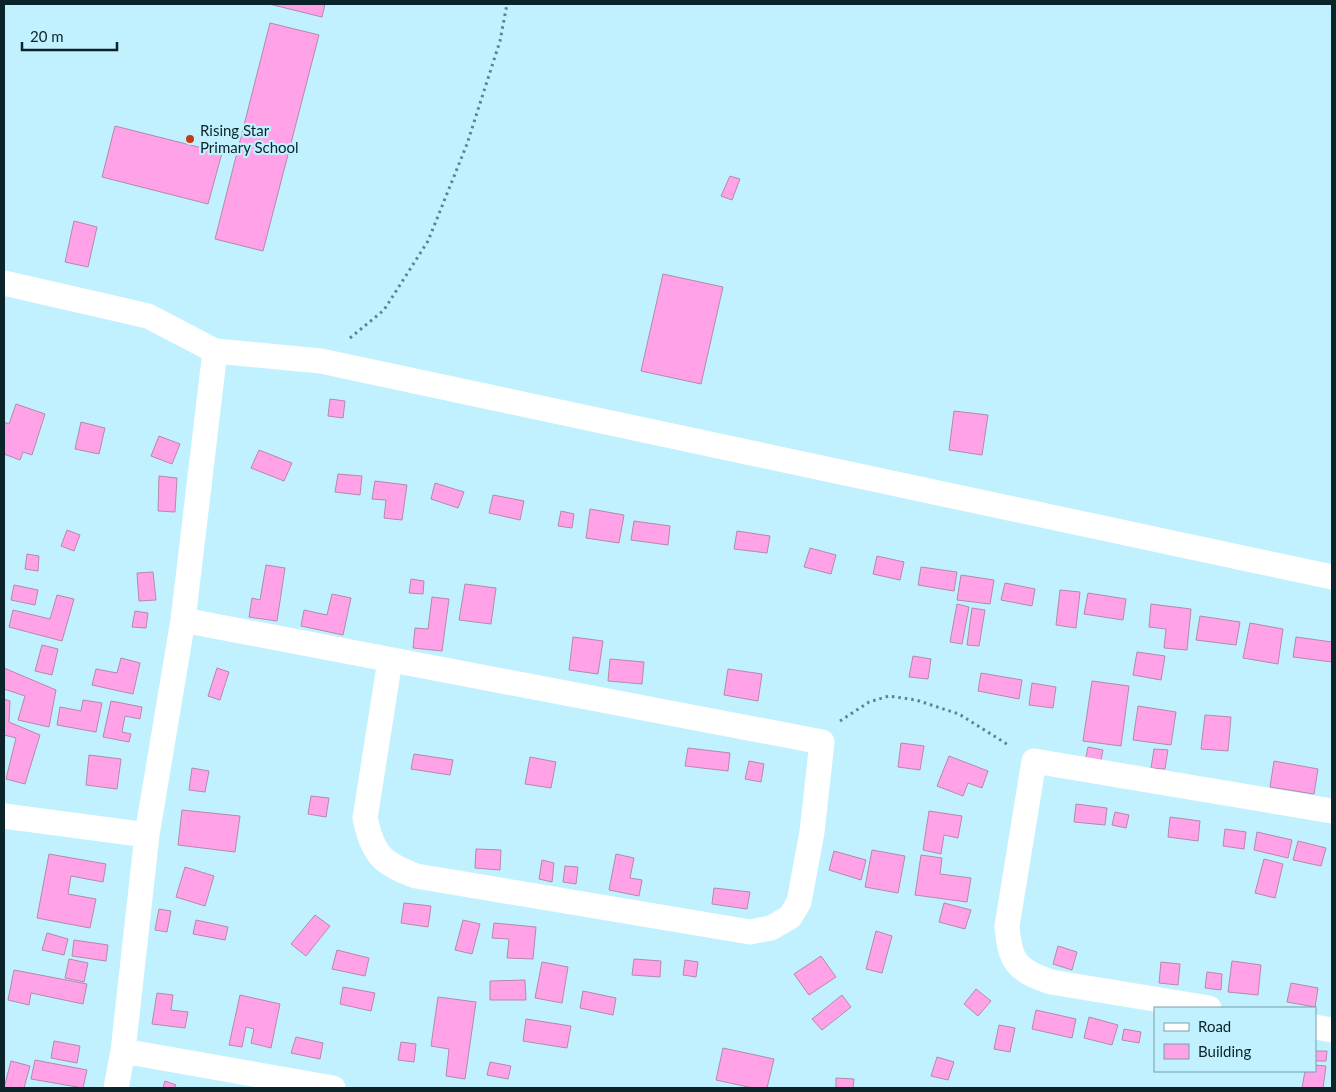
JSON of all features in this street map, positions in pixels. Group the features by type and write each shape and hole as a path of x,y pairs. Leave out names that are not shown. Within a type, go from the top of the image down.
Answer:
{"street":[{"path":"4,283 148,316 215,351 321,361 1332,577"},
{"path":"116,1088 148,835 183,620 215,351"},
{"path":"183,620 822,742 812,832 799,902 790,917 771,928 750,932 416,876 395,869 380,857 370,839 365,818 390,660"},
{"path":"1203,1007 1050,982 1030,975 1015,962 1009,945 1007,926 1034,761 1332,811"},
{"path":"4,816 148,835"},
{"path":"1316,1027 1332,1030"},
{"path":"122,1051 328,1088"}],"path":[{"path":"321,361 384,310 428,241 467,144 500,41 507,4"},
{"path":"822,742 843,718 869,702 889,696 916,700 959,714 1034,761"}],"building":[{"path":"269,4 325,4 322,17"},
{"path":"270,23 319,35 263,251 215,239"},
{"path":"115,126 222,153 208,204 102,177"},
{"path":"730,176 740,179 732,200 721,196"},
{"path":"74,221 97,227 88,267 65,262"},
{"path":"663,274 723,287 701,384 641,371"},
{"path":"330,399 345,401 343,418 328,416"},
{"path":"16,404 45,414 32,455 23,452 20,460 4,454 4,422 9,424"},
{"path":"954,411 988,415 982,455 949,450"},
{"path":"81,422 105,428 99,454 75,449"},
{"path":"159,436 180,444 172,464 151,456"},
{"path":"259,450 292,463 284,481 251,468"},
{"path":"338,474 362,476 360,495 335,492"},
{"path":"159,476 177,478 175,512 158,511"},
{"path":"375,481 407,485 402,520 384,518 386,500 372,499"},
{"path":"435,483 464,492 458,508 431,499"},
{"path":"493,495 524,501 520,520 489,513"},
{"path":"590,509 624,515 619,543 586,538"},
{"path":"561,511 574,514 572,528 558,526"},
{"path":"634,521 670,526 668,545 631,540"},
{"path":"67,530 80,535 74,551 61,546"},
{"path":"737,531 770,536 767,553 734,549"},
{"path":"810,548 836,555 831,574 804,567"},
{"path":"27,554 39,556 38,571 25,569"},
{"path":"877,556 904,562 900,580 873,574"},
{"path":"266,565 285,568 277,621 249,617 252,598 260,600"},
{"path":"921,567 957,572 954,591 918,585"},
{"path":"153,572 156,600 139,601 137,573"},
{"path":"961,575 994,580 990,604 957,600"},
{"path":"411,579 424,581 423,594 409,593"},
{"path":"1005,583 1035,589 1032,606 1001,600"},
{"path":"465,584 496,588 491,624 459,620"},
{"path":"14,585 38,590 35,605 11,600"},
{"path":"1060,590 1080,592 1076,628 1056,625"},
{"path":"1088,593 1126,599 1123,620 1084,614"},
{"path":"332,594 351,598 343,635 301,626 304,610 327,615"},
{"path":"57,595 74,599 62,641 9,627 13,610 50,619"},
{"path":"432,597 449,599 442,651 413,648 415,628 428,629"},
{"path":"957,604 969,607 962,644 950,642"},
{"path":"1151,604 1191,609 1187,650 1164,648 1166,629 1149,627"},
{"path":"972,608 985,610 979,646 967,645"},
{"path":"135,611 148,613 146,628 132,627"},
{"path":"1200,616 1240,622 1236,645 1196,640"},
{"path":"1250,623 1283,629 1278,664 1243,658"},
{"path":"573,637 603,641 598,674 569,670"},
{"path":"1296,637 1332,642 1332,662 1293,657"},
{"path":"42,645 58,649 52,675 35,671"},
{"path":"1137,652 1165,656 1161,680 1133,675"},
{"path":"913,656 931,659 928,679 909,677"},
{"path":"121,658 140,663 133,694 92,685 96,669 117,673"},
{"path":"610,659 644,662 642,684 608,681"},
{"path":"4,668 56,690 49,727 18,720 25,696 4,689"},
{"path":"217,668 229,672 220,700 208,696"},
{"path":"728,669 762,674 758,701 724,695"},
{"path":"981,673 1022,680 1019,699 978,691"},
{"path":"1092,681 1129,686 1121,746 1083,741"},
{"path":"1032,683 1056,687 1053,708 1029,705"},
{"path":"4,699 10,701 9,722 40,735 25,784 6,779 16,738 4,735"},
{"path":"83,700 102,703 96,732 57,725 60,707 81,711"},
{"path":"111,701 142,707 140,719 125,716 122,732 131,734 129,742 103,737"},
{"path":"1138,706 1176,712 1171,745 1133,740"},
{"path":"1205,715 1231,717 1228,751 1201,749"},
{"path":"901,743 924,746 920,770 898,767"},
{"path":"1088,747 1103,750 1100,765 1085,762"},
{"path":"688,748 730,753 728,771 685,766"},
{"path":"1154,749 1168,750 1165,769 1151,768"},
{"path":"414,754 453,760 450,775 411,769"},
{"path":"89,755 121,759 117,789 86,785"},
{"path":"949,756 988,771 982,788 968,783 963,796 937,786"},
{"path":"530,757 556,762 551,788 525,784"},
{"path":"749,761 764,764 761,782 745,779"},
{"path":"1274,761 1318,769 1314,794 1270,787"},
{"path":"192,768 209,771 205,792 189,790"},
{"path":"311,796 329,798 326,817 308,814"},
{"path":"1076,804 1107,808 1105,825 1074,822"},
{"path":"182,810 240,816 235,852 178,845"},
{"path":"929,811 962,816 958,838 944,835 941,854 923,850"},
{"path":"1115,812 1129,815 1126,828 1112,825"},
{"path":"1170,817 1200,821 1198,841 1168,837"},
{"path":"1225,829 1246,832 1244,849 1223,846"},
{"path":"1257,832 1292,840 1288,858 1254,850"},
{"path":"1298,841 1326,848 1321,866 1293,860"},
{"path":"476,849 501,850 500,870 475,868"},
{"path":"872,850 905,856 898,893 865,887"},
{"path":"834,851 866,860 861,880 829,870"},
{"path":"49,854 106,864 103,882 71,876 68,894 96,899 90,928 37,918"},
{"path":"616,854 634,858 630,878 642,880 639,896 609,890"},
{"path":"921,855 942,858 940,874 971,878 967,902 915,895"},
{"path":"1264,859 1283,864 1275,898 1255,893"},
{"path":"542,860 554,863 552,882 539,879"},
{"path":"565,866 578,867 576,884 563,882"},
{"path":"185,867 214,876 205,906 176,897"},
{"path":"714,888 750,892 747,909 712,904"},
{"path":"404,903 431,906 428,927 401,923"},
{"path":"944,903 971,910 965,929 939,922"},
{"path":"159,909 171,911 167,932 155,930"},
{"path":"315,915 330,926 306,956 291,944"},
{"path":"196,920 228,927 225,940 193,934"},
{"path":"463,920 480,924 472,954 455,950"},
{"path":"494,923 536,927 533,959 507,958 509,939 492,938"},
{"path":"876,931 892,936 882,973 866,969"},
{"path":"47,933 68,939 64,955 42,950"},
{"path":"74,940 108,945 106,961 72,956"},
{"path":"1058,946 1077,952 1072,970 1053,964"},
{"path":"337,950 369,958 365,976 332,969"},
{"path":"821,956 836,977 809,995 794,974"},
{"path":"69,959 88,963 84,982 65,978"},
{"path":"634,959 661,961 660,977 632,975"},
{"path":"685,960 698,962 696,977 683,975"},
{"path":"1232,961 1261,965 1258,995 1228,992"},
{"path":"542,962 568,967 562,1003 535,998"},
{"path":"1161,962 1180,964 1178,985 1159,983"},
{"path":"14,970 87,984 83,1004 31,993 29,1005 8,1000"},
{"path":"1207,972 1222,974 1221,990 1205,988"},
{"path":"525,980 526,1000 490,1000 490,981"},
{"path":"1291,983 1318,988 1315,1007 1287,1002"},
{"path":"343,987 375,993 371,1011 340,1004"},
{"path":"976,989 991,1001 978,1016 964,1004"},
{"path":"583,991 616,998 613,1015 580,1008"},
{"path":"157,993 173,995 171,1010 188,1012 185,1028 152,1024"},
{"path":"240,995 280,1004 271,1048 251,1043 254,1029 246,1027 242,1047 229,1045"},
{"path":"842,995 851,1007 822,1030 812,1019"},
{"path":"438,997 476,1002 465,1079 446,1076 449,1049 431,1046"},
{"path":"1036,1010 1076,1019 1072,1038 1032,1029"},
{"path":"1089,1017 1118,1025 1112,1045 1084,1038"},
{"path":"526,1019 571,1026 567,1048 523,1041"},
{"path":"999,1025 1015,1028 1010,1052 994,1049"},
{"path":"1124,1029 1141,1032 1139,1043 1122,1040"},
{"path":"296,1037 323,1043 320,1059 291,1053"},
{"path":"54,1041 80,1046 77,1063 51,1058"},
{"path":"401,1042 416,1044 414,1062 398,1060"},
{"path":"723,1048 774,1059 767,1088 753,1088 716,1080"},
{"path":"1316,1051 1327,1051 1326,1061 1316,1061"},
{"path":"937,1057 954,1062 948,1080 931,1076"},
{"path":"35,1060 87,1070 83,1088 31,1079"},
{"path":"11,1061 30,1066 24,1088 4,1088"},
{"path":"490,1062 511,1066 508,1079 487,1075"},
{"path":"1316,1065 1326,1066 1323,1088 1302,1088 1305,1072 1316,1072"},
{"path":"836,1078 854,1079 853,1088 836,1088"},
{"path":"165,1081 176,1085 174,1088 163,1088"}],"place":[{"name":"Rising Star Primary School","path":"190,139"}]}
